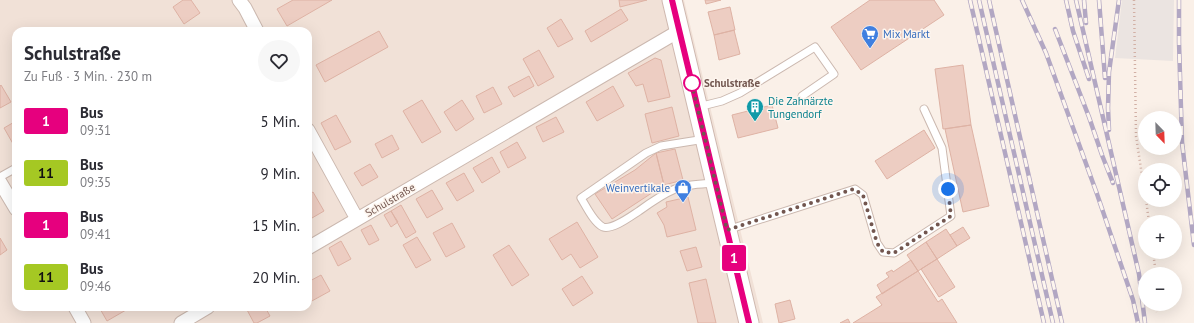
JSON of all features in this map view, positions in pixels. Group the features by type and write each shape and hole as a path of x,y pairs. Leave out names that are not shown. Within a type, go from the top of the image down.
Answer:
{"main road":[{"path":"672,0 749,323"}],"street":[{"path":"239,0 255,27"},
{"name":"Schulstraße","path":"312,246 679,31"},
{"path":"312,137 357,219"},
{"path":"0,182 12,202"},
{"path":"77,311 84,323"},
{"path":"181,323 201,311"}],"lane":[{"path":"698,107 722,101 740,92 815,46 834,74 802,96"},
{"path":"727,230 854,189 863,195 877,243 883,252 894,253 951,216 942,148 924,109"},
{"path":"705,139 661,146 646,153 581,198 594,219 603,227 608,227 620,223 676,188 716,183"},
{"path":"0,177 12,170"}],"path":[{"path":"1134,0 1136,136 1140,163"}],"shaded area":[{"path":"0,0 684,0 763,323 0,323"},
{"path":"1122,0 1174,0 1173,61 1115,58"}],"building":[{"path":"183,0 191,0 200,13 184,24 173,7"},
{"path":"293,0 332,0 287,26 277,9"},
{"path":"619,0 647,0 620,7"},
{"path":"705,0 721,0 706,4"},
{"name":"Mix Markt","path":"870,0 934,0 944,15 861,70 831,27"},
{"path":"730,7 735,30 714,35 708,12"},
{"path":"621,9 628,20 591,42 585,31"},
{"path":"561,19 573,39 558,47 547,28"},
{"path":"734,30 740,54 719,60 714,35"},
{"path":"379,31 388,47 325,82 316,65"},
{"path":"539,50 554,77 538,86 523,59"},
{"path":"655,58 661,60 670,97 648,102 643,84 636,86 628,73"},
{"path":"963,65 971,125 943,129 935,69"},
{"path":"529,76 534,86 514,97 508,87"},
{"path":"1,85 11,102 0,108 0,86"},
{"path":"613,86 624,106 597,121 586,102"},
{"path":"493,87 502,104 484,113 476,96"},
{"path":"422,100 441,132 422,143 403,111"},
{"path":"462,100 474,119 456,131 444,112"},
{"name":"Die Zahnärzte Tungendorf","path":"772,105 778,128 738,138 732,115"},
{"path":"672,107 679,136 652,143 645,114"},
{"path":"336,115 351,142 335,150 321,123"},
{"path":"556,117 564,132 543,142 536,127"},
{"path":"12,123 12,142 4,128"},
{"path":"971,125 989,206 963,212 945,129"},
{"path":"924,130 935,148 887,179 875,161"},
{"path":"392,135 399,149 382,158 375,144"},
{"path":"517,142 526,158 508,168 500,152"},
{"path":"675,149 683,180 664,185 656,153"},
{"path":"656,153 664,185 612,219 595,194 635,170"},
{"path":"492,157 500,172 482,183 473,168"},
{"path":"370,164 378,177 362,186 354,173"},
{"path":"464,173 474,191 457,201 446,183"},
{"path":"432,190 443,209 427,218 416,199"},
{"path":"312,193 324,211 312,218"},
{"path":"688,197 696,230 667,237 664,225 657,213 667,207 666,202"},
{"path":"401,205 416,232 406,238 391,211"},
{"path":"391,211 398,222 391,227 384,215"},
{"path":"577,222 598,257 580,268 571,254 562,260 549,239"},
{"path":"452,223 465,247 446,257 433,233"},
{"path":"371,225 379,240 369,245 361,230"},
{"path":"963,227 970,238 957,246 950,235"},
{"path":"946,229 957,246 937,259 926,242"},
{"path":"417,237 431,260 416,268 403,245"},
{"path":"0,238 7,250 0,255"},
{"path":"341,241 351,259 338,266 329,248"},
{"path":"926,242 937,259 918,271 907,255"},
{"path":"509,245 529,275 512,286 493,255"},
{"path":"696,247 702,267 687,271 680,251"},
{"path":"937,259 955,287 939,297 921,269"},
{"path":"911,260 918,271 882,294 877,285 889,277 886,273 892,270 893,272"},
{"path":"918,271 938,302 942,299 957,323 853,323 882,305 876,297"},
{"path":"321,275 330,291 312,301 312,280"},
{"path":"582,276 593,293 573,306 562,289"},
{"path":"706,279 716,323 698,323 689,283"},
{"path":"790,300 795,319 779,323 775,304"},
{"path":"101,311 124,311 107,321"},
{"path":"248,311 267,311 270,316 257,323 254,323"},
{"path":"848,319 850,323 840,323"}],"railway":[{"path":"970,0 1044,323"},
{"path":"979,0 1053,323"},
{"path":"989,0 1062,323"},
{"path":"1022,0 1046,53 1097,194 1133,300 1138,323"},
{"path":"1066,0 1073,31 1089,79"},
{"path":"1076,0 1139,274 1145,323"},
{"path":"1084,0 1086,23"},
{"path":"1099,0 1105,78"},
{"path":"1109,130 1109,72 1119,0"},
{"path":"1179,0 1182,142 1194,245"},
{"path":"1055,29 1113,183"}],"bus line":[{"name":"1","path":"672,0 749,323"}],"place":[{"name":"Mix Markt","path":"870,49"},
{"name":"Schulstraße","path":"692,83"},
{"name":"Die Zahnärzte Tungendorf","path":"755,122"},
{"name":"Weinvertikale","path":"683,203"}],"route":[{"path":"692,83 690,77 727,230 854,189 863,195 877,243 883,252 894,253 951,216 948,189"}]}
